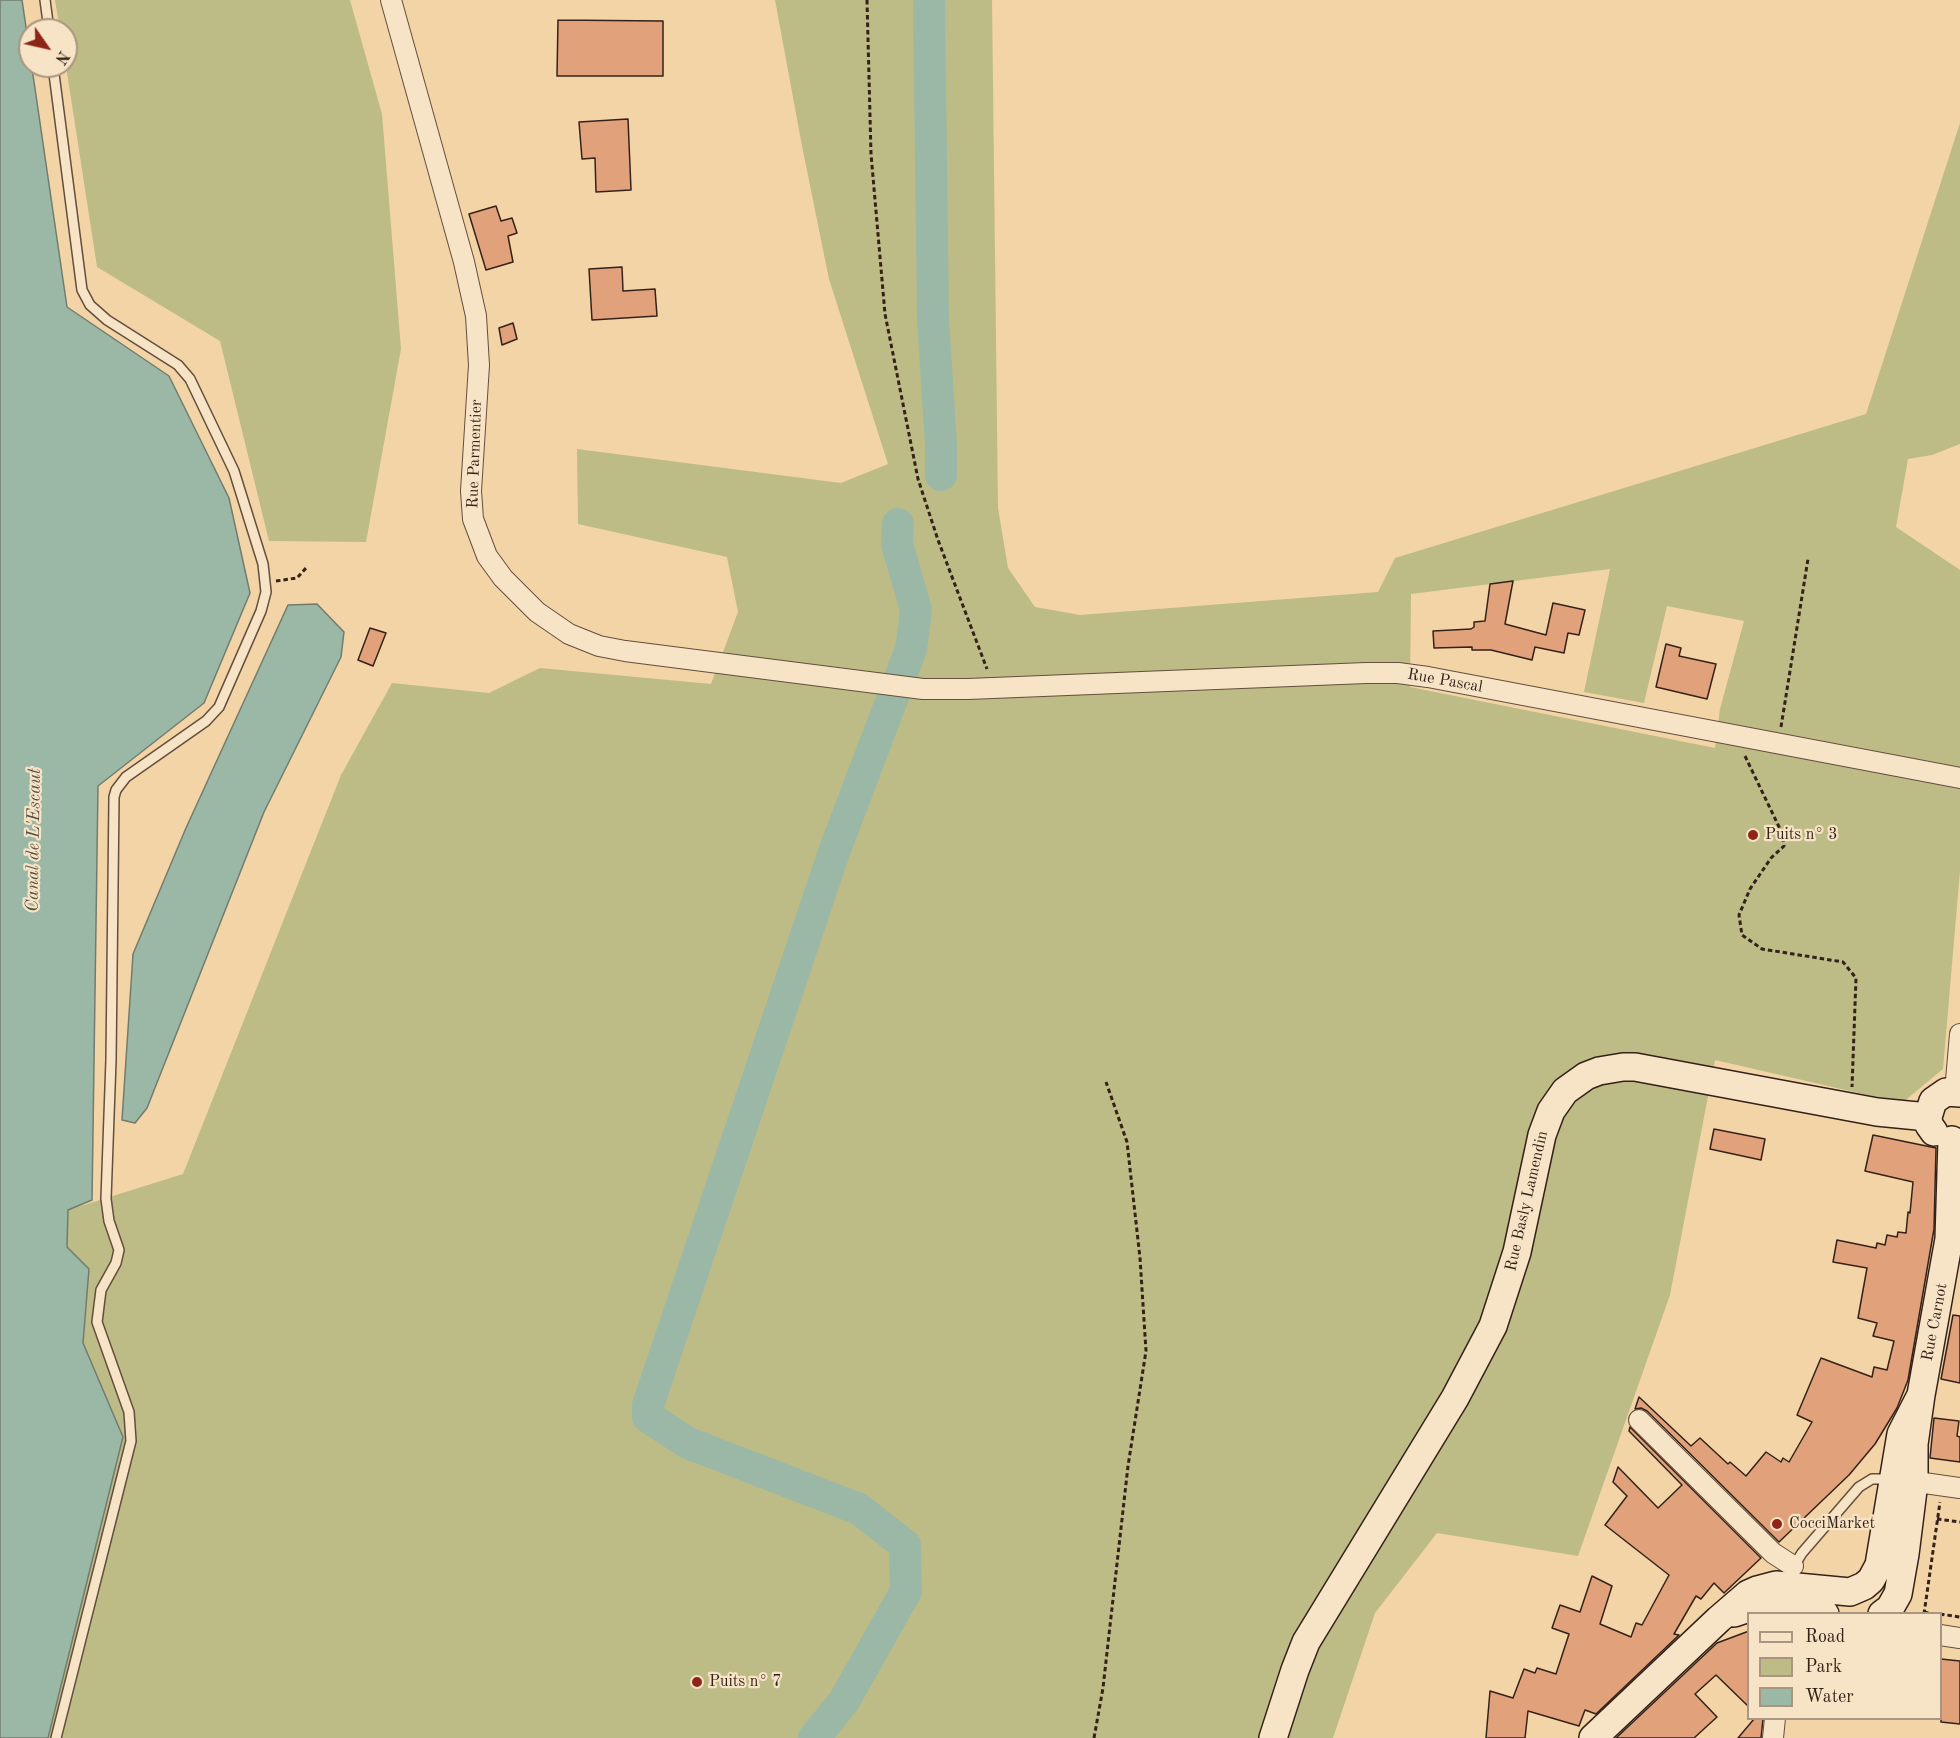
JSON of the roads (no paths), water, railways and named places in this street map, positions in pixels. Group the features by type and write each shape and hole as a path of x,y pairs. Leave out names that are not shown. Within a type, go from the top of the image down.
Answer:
{"street":[{"name":"Rue Parmentier","path":"391,0 464,262 476,316 479,379 471,504 477,533 487,556 512,588 537,612 559,628 599,646 639,654 923,689"},
{"name":"Rue Pascal","path":"923,689 1366,672 1398,673 1428,676 1960,778"},
{"path":"1956,1139 1936,1135 1929,1125 1928,1117 1929,1108 1935,1098 1946,1092 1957,1093 1960,1034"},
{"name":"Rue Basly Lamendin","path":"1273,1738 1294,1670 1306,1642 1455,1398 1493,1326 1517,1252 1546,1123 1557,1100 1575,1082 1599,1071 1635,1067 1877,1112 1928,1117"},
{"name":"Rue Carnot","path":"1871,1580 1879,1564 1914,1444 1950,1239 1956,1139"},
{"path":"1639,1420 1773,1553 1790,1594"},
{"path":"1790,1594 1850,1592 1871,1580 1888,1612 1900,1587 1904,1480 1951,1486"},
{"name":"Rue Basly Lamendin","path":"1292,1738 1317,1656 1347,1576"},
{"path":"1593,1738 1740,1600 1757,1590 1776,1585 1822,1612"},
{"path":"1942,1635 1960,1638"},
{"path":"1773,1738 1775,1720"}],"lane":[{"path":"45,0 47,18"},
{"path":"55,78 82,290 90,305 101,316 178,365 190,379 234,471 263,564 266,582 261,611 219,707 206,721 126,777 116,789 114,797 111,1060 106,1199 109,1221 119,1250 116,1263 101,1290 98,1322 127,1406 131,1441 56,1738"},
{"path":"1790,1594 1802,1553 1859,1487 1872,1479 1904,1480"}],"water":[{"name":"Canal de L'Escaut","path":"0,0 22,0 25,18 18,18 18,78 33,78 67,307 169,376 229,498 250,593 204,703 98,786 92,1200 68,1210 67,1247 89,1269 83,1343 123,1437 48,1738 0,1738"},
{"path":"317,604 344,632 341,657 264,812 147,1108 135,1123 122,1120 133,954 186,828 288,605"}],"waterway":[{"path":"929,0 933,320 941,475"},
{"path":"814,1738 844,1701 906,1591 905,1545 859,1509 688,1443 648,1417 648,1405 834,852 911,649 916,610 897,544 898,524"}],"place":[{"name":"Puits n° 3","path":"1753,835"},
{"name":"CocciMarket","path":"1777,1524"},
{"name":"Puits n° 7","path":"697,1682"}]}
